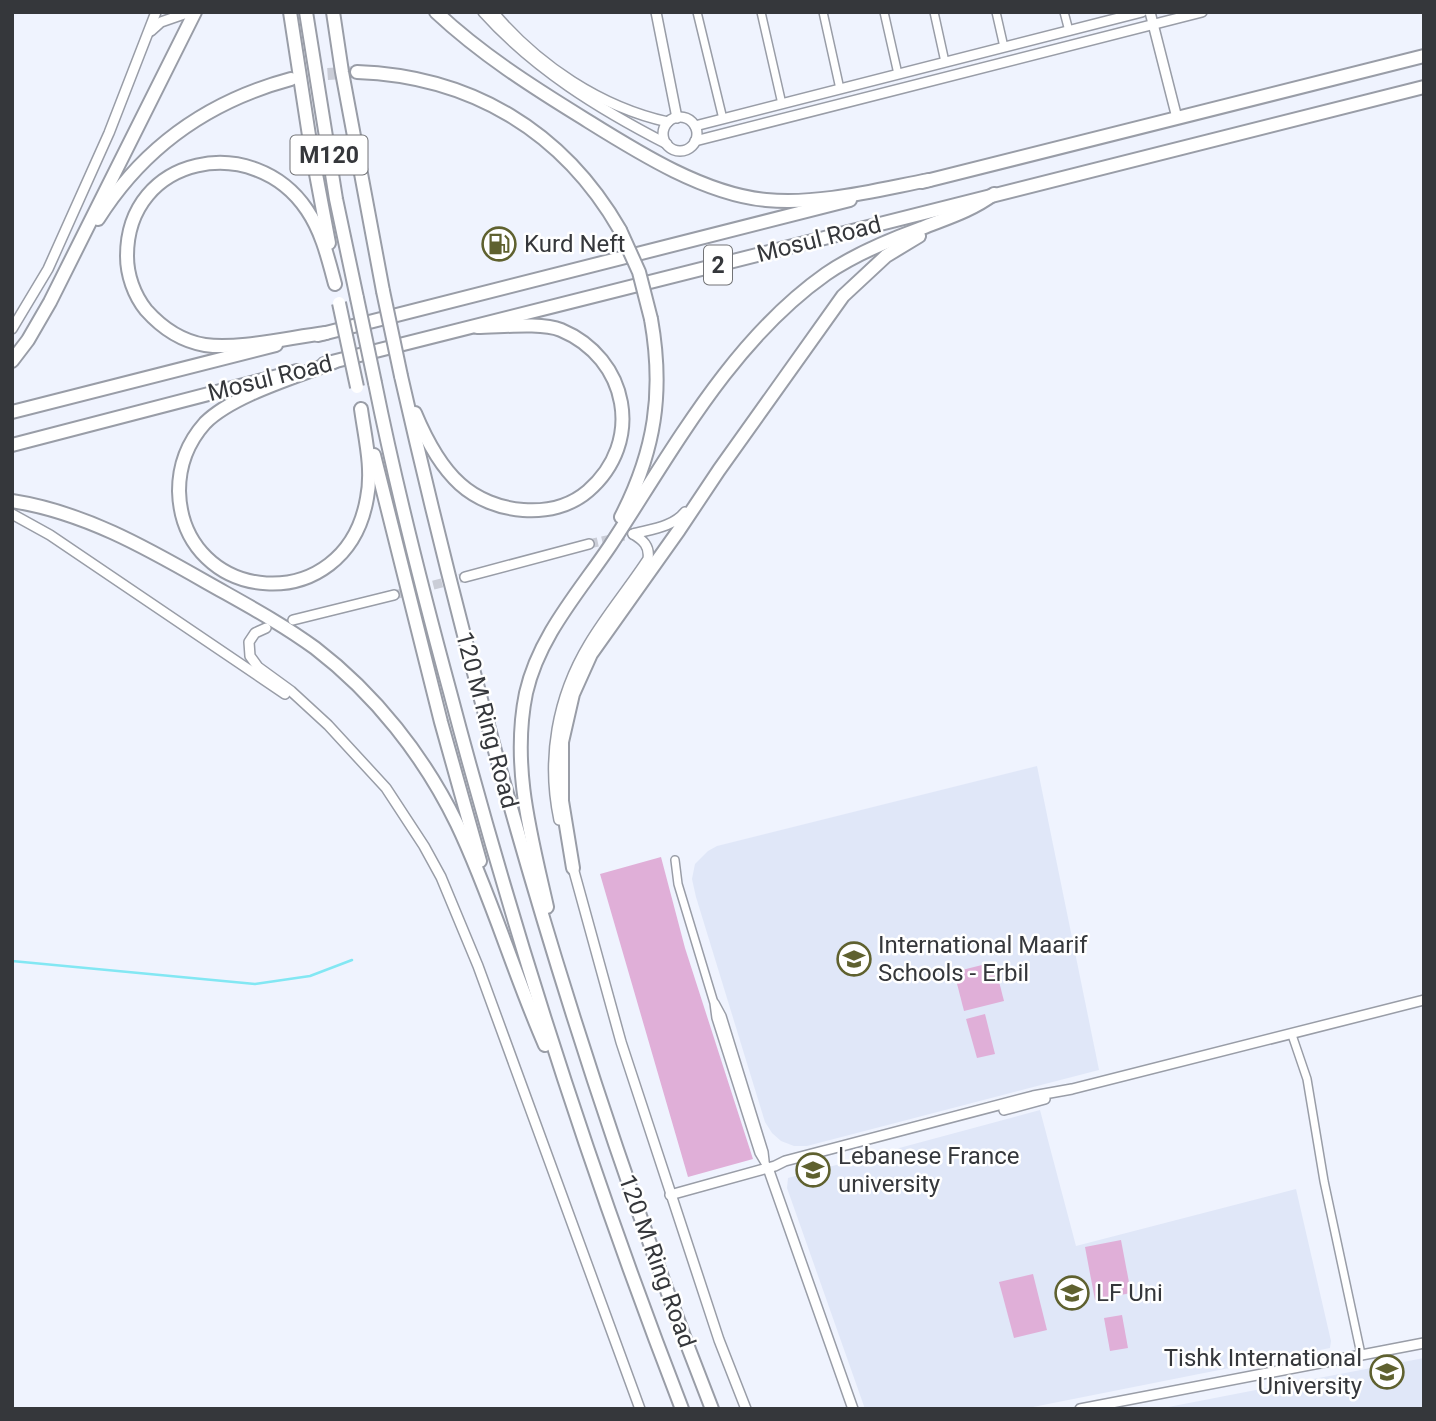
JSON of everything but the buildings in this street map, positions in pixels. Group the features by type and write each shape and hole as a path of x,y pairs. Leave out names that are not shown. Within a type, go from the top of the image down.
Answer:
{"highway":[{"path":"290,12 335,284 361,409 369,471 368,496 358,531 341,555 322,570 298,581 264,584 229,573 203,552 187,528 179,479 182,463 195,436 206,423 228,406 334,362"},
{"name":"120 M Ring Road","path":"306,12 336,199 375,383 407,528 468,762 567,1089 682,1409"},
{"name":"120 M Ring Road","path":"333,12 401,376 477,687 524,859 573,1016 662,1278 712,1409"},
{"path":"436,12 487,57 618,141 688,176 735,195 782,201 814,200 929,180"},
{"path":"62,279 184,13"},
{"name":"Mosul Road","path":"12,412 1424,56"},
{"path":"357,72 402,75 435,83 474,96 509,114 544,139 579,172 607,208 639,272 652,319 657,366 657,395 647,456 633,493 582,584"},
{"path":"12,361 36,327 114,195 151,153 188,123 210,110 248,92 291,79"},
{"name":"Mosul Road","path":"12,445 993,194 1424,87"},
{"path":"326,333 227,346 204,345 184,339 165,328 137,297 128,270 130,233 143,203 173,174 198,164 240,164 274,178 303,204 323,242 335,284"},
{"path":"573,868 563,812 560,775 565,726 579,679 604,634 843,296 886,256 993,194"},
{"path":"573,1016 527,821 520,768 520,743 527,692 533,673 564,609 724,375 774,316 829,272 854,258 955,216"},
{"path":"401,376 420,424 435,451 453,478 473,494 498,505 523,510 555,507 580,496 606,471 614,458 621,435 621,399 609,368 592,348 559,329 477,327"},
{"path":"361,409 441,723 503,940"},
{"path":"12,501 84,520 132,540 277,623 338,667 384,714 429,774 462,835 528,1004 567,1089"}],"street":[{"path":"12,329 48,269 109,133 156,12"},
{"path":"483,12 509,40 548,72 619,118 682,151 695,141 1202,12"},
{"path":"493,12 533,51 581,86 624,108 673,120 687,119 695,126 695,141"},
{"path":"656,12 673,120 663,135 667,144"},
{"path":"697,12 723,119"},
{"path":"761,12 782,104"},
{"path":"823,12 840,89"},
{"path":"884,12 898,74"},
{"path":"934,12 945,62"},
{"path":"996,12 1004,47"},
{"path":"1064,12 1069,31"},
{"path":"1150,12 1177,118"},
{"path":"150,33 161,22 184,13"},
{"path":"695,126 1137,13 1138,29"},
{"path":"928,67 931,81"},
{"path":"715,476 679,520 633,534 646,544 648,559 582,656 567,690 556,732 553,759 554,794 563,837 618,1031 719,1340 746,1409"},
{"path":"12,514 50,535 313,712"},
{"path":"465,577 589,544"},
{"path":"293,620 394,595"},
{"path":"266,628 255,633 249,642 253,661 342,738 386,788 441,877 474,955 640,1409"},
{"path":"675,860 678,884 714,1003 716,1018 759,1153 769,1165 853,1409"},
{"path":"670,1195 769,1165 786,1166 865,1143 1035,1102 1073,1089 1424,1000"},
{"path":"1292,1035 1307,1079 1324,1181 1361,1354"},
{"path":"1080,1409 1424,1343"},
{"path":"1111,1409 1424,1349"}],"shaded area":[{"path":"1037,766 1099,1070 807,1146 794,1146 781,1141 765,1122 696,897 692,879 695,864 717,846"},
{"path":"661,857 685,948 753,1159 688,1177 600,874"},
{"path":"994,962 1004,1001 964,1011 954,972"},
{"path":"985,1014 995,1054 977,1058 966,1019"},
{"name":"LF Uni","path":"1040,1110 1076,1246 1296,1189 1331,1341 1330,1348 1023,1409 865,1409 787,1188 788,1178"},
{"path":"1121,1240 1131,1293 1095,1300 1085,1247"},
{"path":"1033,1274 1047,1330 1014,1338 999,1282"},
{"path":"1122,1315 1128,1348 1110,1351 1104,1318"},
{"name":"Tishk International University","path":"1424,1358 1424,1409 1158,1409 1261,1389"}],"waterway":[{"path":"12,961 255,984 310,976 352,960"}],"tunnel":[{"path":"292,79 357,72"},
{"path":"589,544 633,534"},
{"path":"394,595 465,577"}],"place":[{"name":"Kurd Neft","path":"499,244"},
{"name":"International Maarif Schools - Erbil","path":"854,959"},
{"name":"Lebanese France university","path":"813,1170"},
{"name":"LF Uni","path":"1072,1293"},
{"name":"Tishk International University","path":"1387,1372"}]}
